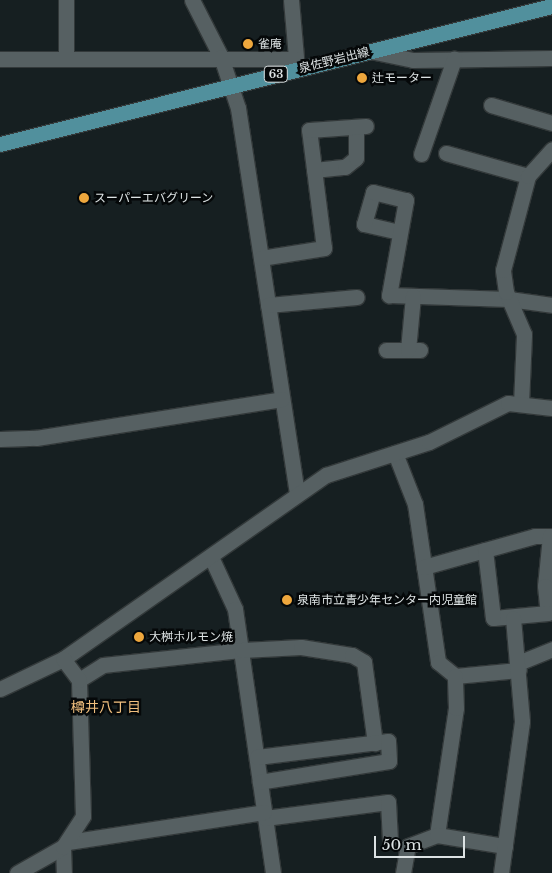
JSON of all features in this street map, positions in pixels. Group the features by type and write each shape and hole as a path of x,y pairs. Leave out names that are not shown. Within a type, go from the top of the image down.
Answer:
{"main road":[{"name":"泉佐野岩出線","path":"0,144 232,85 297,64 370,51 552,6"}],"street":[{"path":"66,0 66,59"},
{"path":"192,0 221,57 232,85 297,494"},
{"path":"0,59 221,57 297,64 291,0"},
{"path":"370,51 413,60 552,58"},
{"path":"421,154 454,59"},
{"path":"491,105 552,123"},
{"path":"261,258 324,248 314,170 309,130 361,127 356,158 345,167 314,170"},
{"path":"521,404 524,334 509,298 503,270 528,176 552,149"},
{"path":"446,153 528,176"},
{"path":"399,232 389,295 509,298 552,305"},
{"path":"386,350 414,350 413,296"},
{"path":"268,305 357,297"},
{"path":"0,439 36,438 282,399"},
{"path":"0,689 63,659 211,557 297,494 348,466 429,442 508,403 552,408"},
{"path":"395,452 415,504 438,662 455,676 519,666 552,649"},
{"path":"424,568 485,550 535,536 550,536 545,586 548,613 513,618 493,618 485,550"},
{"path":"211,557 234,608 242,650 273,873"},
{"path":"501,873 522,721 519,666 513,618"},
{"path":"79,680 104,665 242,650 301,647 352,655 364,662 375,743"},
{"path":"63,659 79,680 85,807 66,844 64,873"},
{"path":"437,835 456,708 455,676"},
{"path":"256,757 388,741 389,761 260,782"},
{"path":"17,873 66,844 265,815 388,802 390,839"},
{"path":"403,873 408,846 437,835 505,846"}],"place":[{"name":"雀庵","path":"248,44"},
{"name":"辻モーター","path":"362,78"},
{"name":"スーパーエバグリーン","path":"84,198"},
{"name":"泉南市立青少年センター内児童館","path":"287,600"},
{"name":"大桝ホルモン焼","path":"139,637"}],"district":[{"name":"樽井八丁目","path":"106,707"}]}
